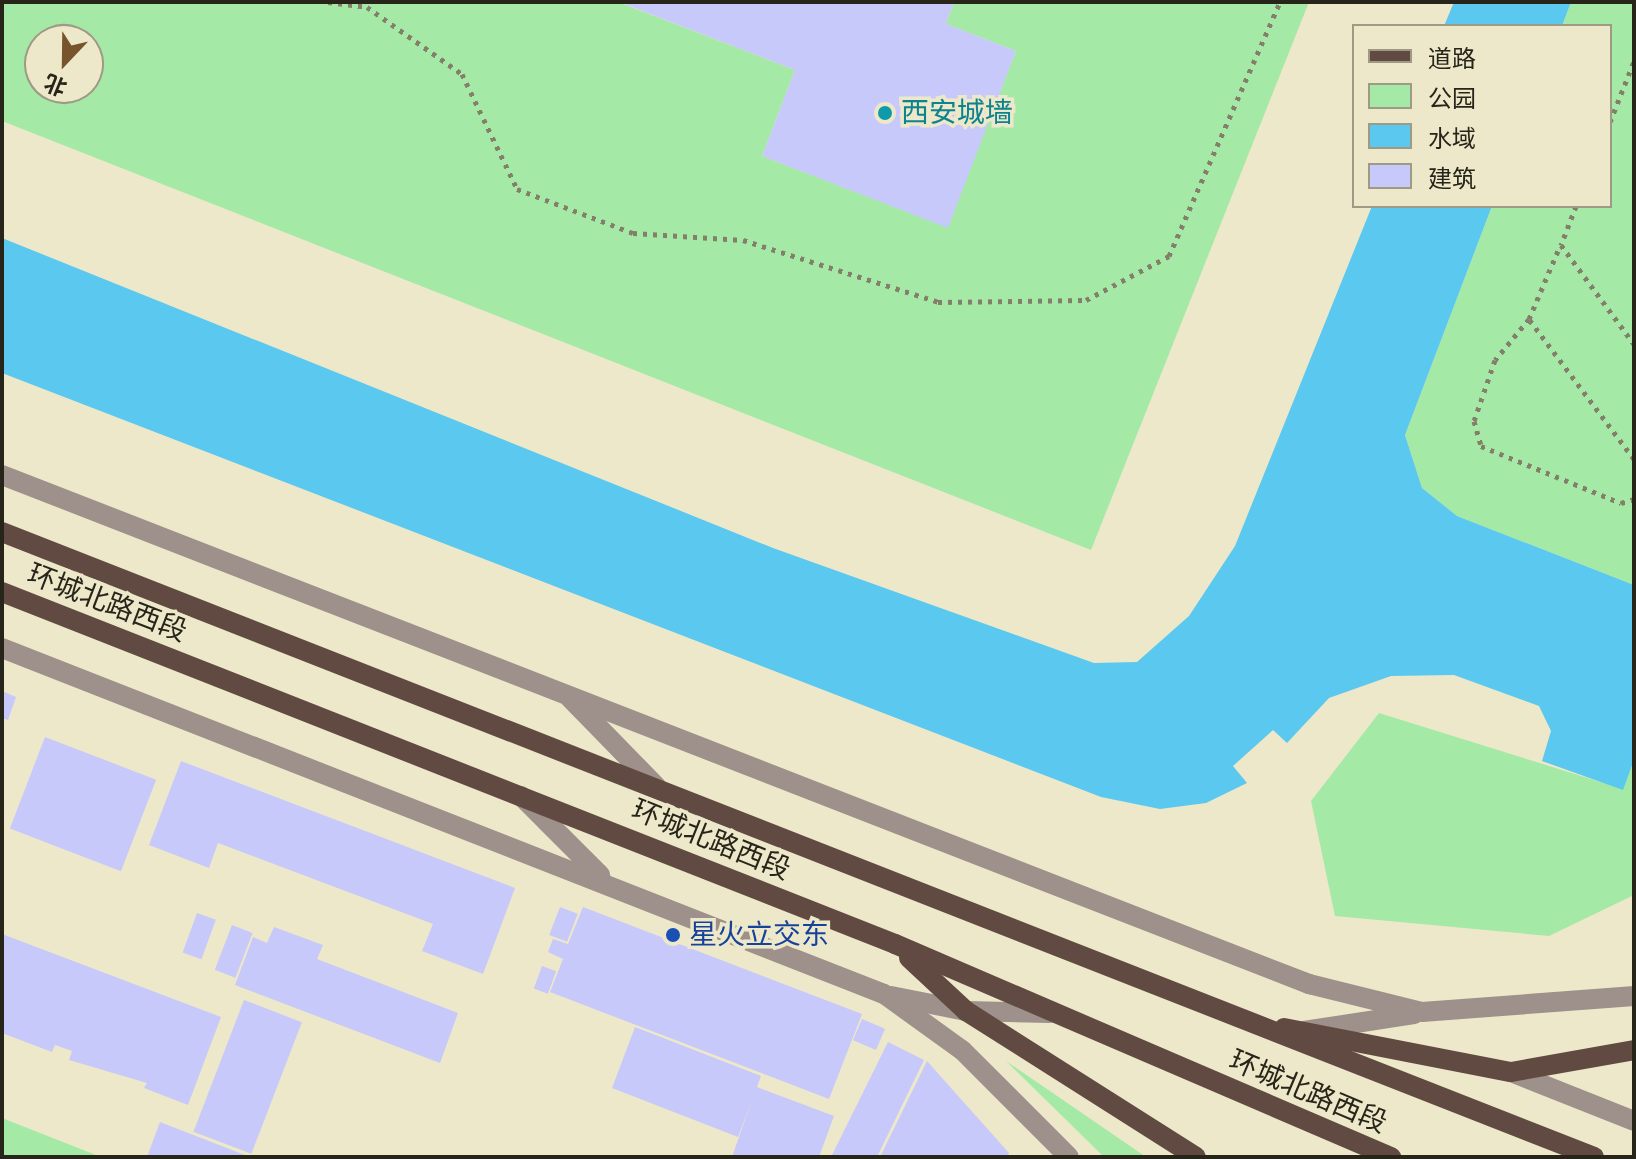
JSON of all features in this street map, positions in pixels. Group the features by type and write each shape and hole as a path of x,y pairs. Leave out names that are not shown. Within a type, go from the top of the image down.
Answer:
{"main road":[{"name":"环城北路西段","path":"2,532 657,787 1233,1018"},
{"name":"环城北路西段","path":"2,592 515,791 895,944 1391,1157"},
{"path":"895,944 966,1011 1196,1157"},
{"path":"1233,1018 1511,1072 1634,1050"},
{"path":"1233,1018 1594,1157"}],"street":[{"path":"2,475 1309,984 1422,1012"},
{"path":"2,648 608,882 884,994 966,1011 1050,1013"},
{"path":"565,693 657,787"},
{"path":"515,791 608,882"},
{"path":"884,994 962,1050 1069,1157"},
{"path":"1302,1031 1422,1012 1634,996"},
{"path":"962,1050 966,1011"},
{"path":"1511,1072 1634,1121"}],"path":[{"path":"328,2 367,7 462,74 517,189 633,233 743,240 938,302 1086,300 1169,256 1280,2"},
{"path":"1612,117 1634,61"},
{"path":"1575,208 1529,319 1495,360 1474,421 1481,446 1621,503 1634,499"},
{"path":"1561,245 1634,344"},
{"path":"1529,319 1634,459"}],"green space":[{"path":"2,2 618,2 795,70 762,156 947,227 1016,51 946,24 954,2 1309,2 1091,550 2,121"},
{"path":"1571,2 1634,2 1634,585 1457,516 1422,488 1405,435 1491,208 1612,208 1612,24 1563,24"},
{"path":"1379,713 1623,789 1634,760 1634,895 1549,936 1335,916 1311,801"},
{"path":"1006,1061 1146,1157 1104,1157"},
{"path":"2,1118 101,1157 2,1157"}],"water":[{"path":"1454,2 1571,2 1563,24 1445,24"},
{"path":"1371,208 1491,208 1405,435 1422,488 1457,516 1634,585 1634,760 1623,790 1542,761 1551,731 1539,706 1454,675 1391,676 1329,698 1287,743 1273,730 1233,766 1247,783 1206,803 1160,809 1101,797 2,373 2,238 773,548 1094,663 1137,662 1189,616 1235,546"}],"building":[{"name":"西安城墙","path":"619,2 954,2 946,24 1016,51 948,228 762,156 795,70"},
{"path":"2,691 16,697 8,720 2,718"},
{"path":"45,737 156,780 121,871 10,828"},
{"path":"181,761 515,888 483,974 422,951 433,924 218,843 209,868 149,845"},
{"path":"560,907 578,914 567,942 549,935"},
{"path":"583,907 862,1014 829,1099 550,992 563,959 548,952 553,939 568,944"},
{"path":"197,913 216,920 201,959 183,952"},
{"path":"232,925 253,933 235,978 215,970"},
{"path":"274,927 323,945 317,959 458,1013 440,1063 235,985 253,937 267,943"},
{"path":"2,934 221,1017 188,1105 144,1088 147,1083 69,1060 72,1051 55,1045 52,1052 2,1033"},
{"path":"542,966 556,971 548,994 534,989"},
{"path":"244,1000 302,1022 251,1154 193,1132"},
{"path":"862,1019 885,1029 876,1050 853,1040"},
{"path":"635,1027 761,1076 757,1087 834,1116 819,1157 732,1157 752,1100 738,1137 612,1088"},
{"path":"888,1042 924,1060 877,1157 831,1157"},
{"path":"927,1061 1009,1153 1007,1157 880,1157"},
{"path":"160,1122 250,1157 147,1157"}],"place":[{"name":"西安城墙","path":"885,113"},
{"name":"星火立交东","path":"673,935"}]}
